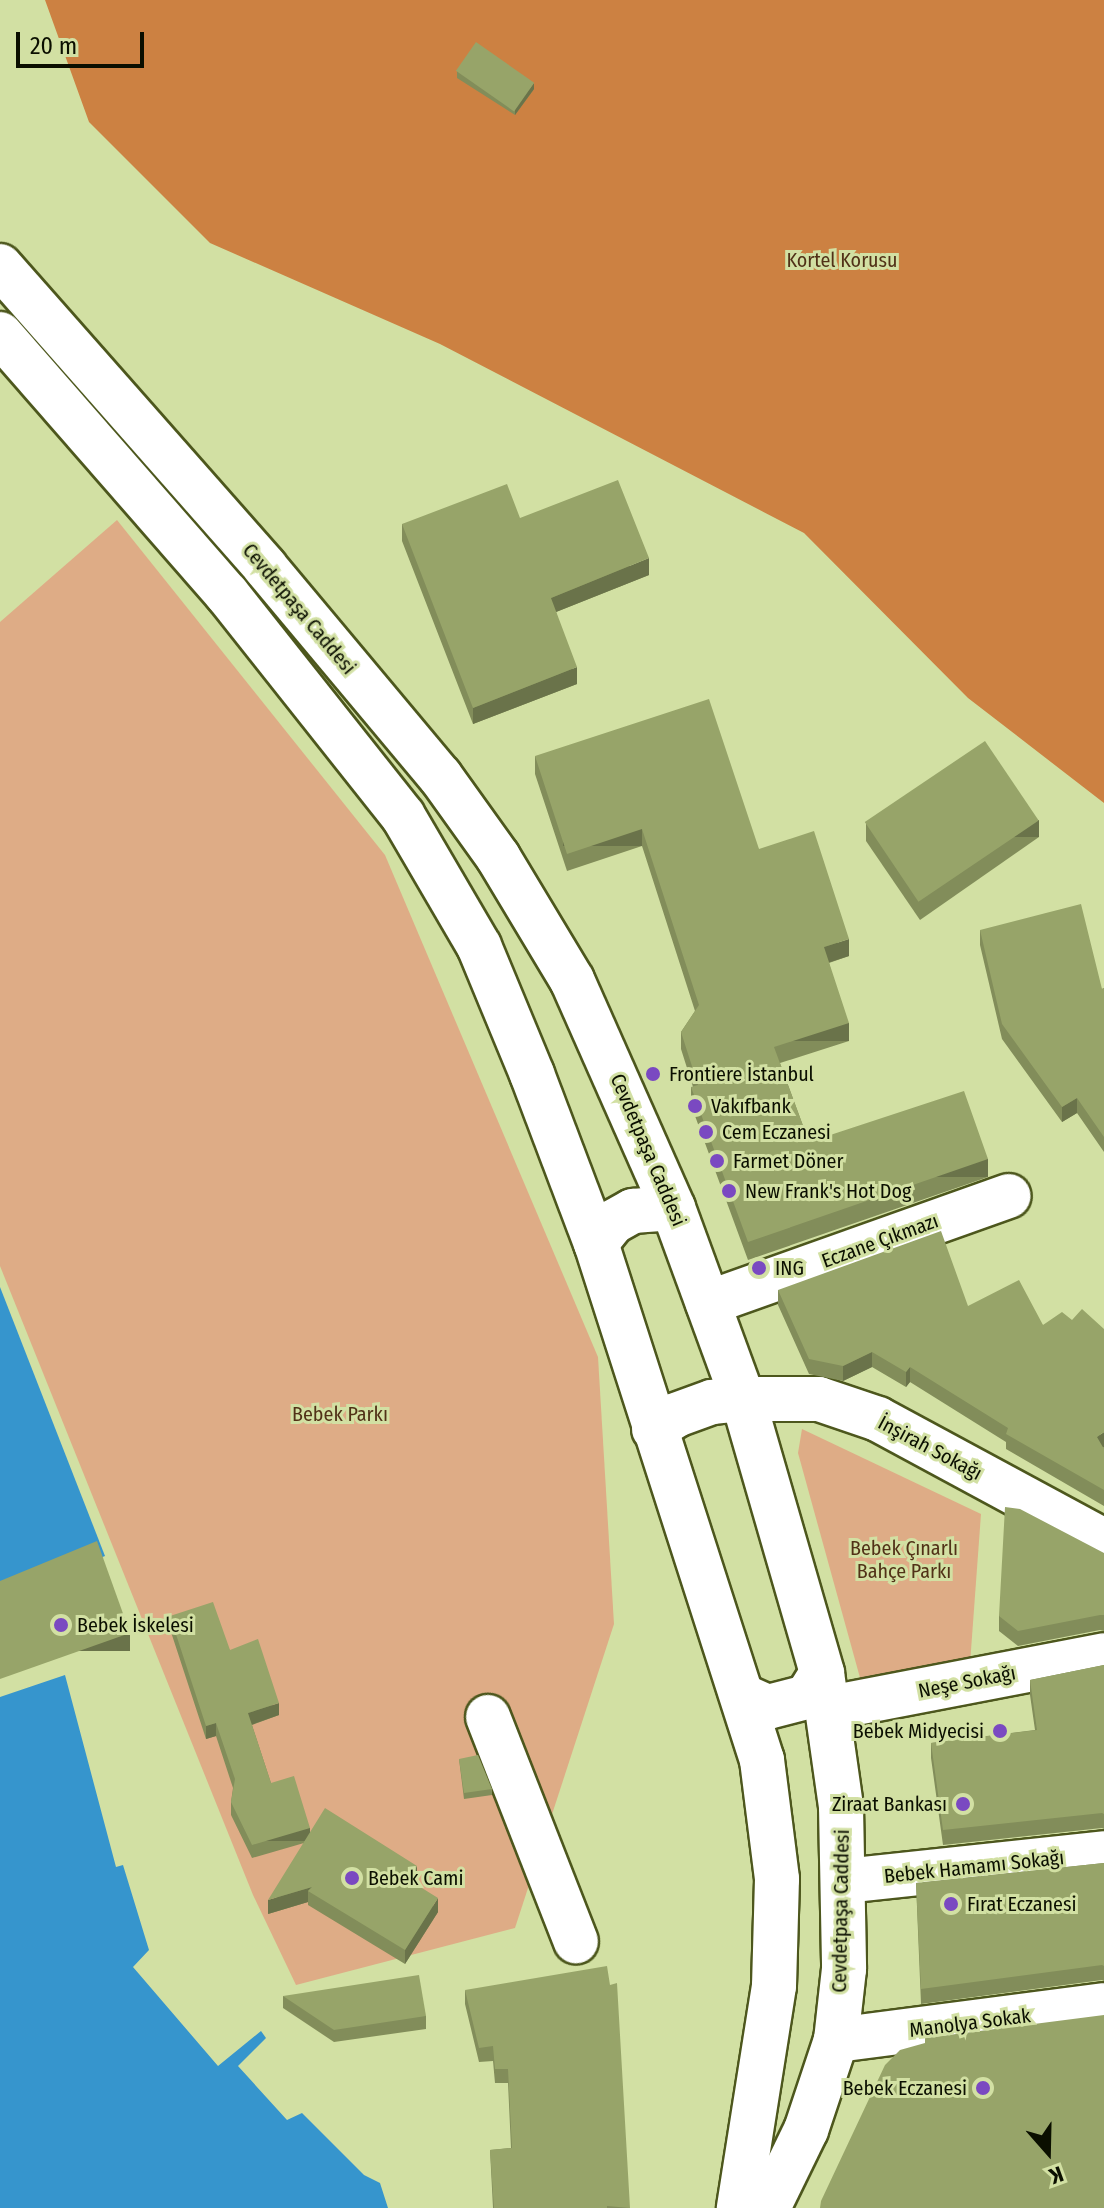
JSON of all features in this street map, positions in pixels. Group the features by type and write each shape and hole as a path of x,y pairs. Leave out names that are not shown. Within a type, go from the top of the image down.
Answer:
{"main road":[{"name":"Cevdetpaşa Caddesi","path":"0,266 275,579 440,776 489,845 572,980 673,1208 743,1399 826,1690 844,1881 844,1969 836,2040 806,2130 768,2208"},
{"path":"0,334 237,605 403,816 479,946 596,1243 762,1760 777,1879 774,1986 739,2208"},
{"name":"Eczane Çıkmazı","path":"708,1303 1008,1196"},
{"path":"596,1243 613,1222 633,1211 673,1208"},
{"name":"İnşirah Sokağı","path":"654,1429 676,1415 712,1402 819,1399 878,1419 1104,1541"},
{"name":"Neşe Sokağı","path":"826,1690 1104,1655"},
{"path":"743,1696 768,1707 826,1690"},
{"path":"488,1717 576,1941"},
{"name":"Bebek Hamamı Sokağı","path":"777,1879 844,1881 1104,1853"},
{"name":"Manolya Sokak","path":"836,2040 1104,2005"}],"green space":[{"name":"Kortel Korusu","path":"45,0 1104,0 1104,803 968,698 804,533 440,344 210,243 89,122"},
{"name":"Bebek Parkı","path":"117,520 385,855 598,1357 614,1624 515,1928 296,1985 253,1895 0,1266 0,622"},
{"name":"Bebek Çınarlı Bahçe Parkı","path":"802,1429 981,1514 970,1664 862,1685 798,1453"}],"water":[{"path":"0,1287 105,1556 0,1599"},
{"path":"65,1675 116,1867 123,1865 149,1950 133,1967 218,2066 261,2031 266,2038 238,2066 287,2120 302,2113 364,2175 380,2183 388,2208 0,2208 0,1697"}],"building":[{"path":"476,42 534,83 514,111 456,71"},
{"path":"618,480 649,558 551,598 577,667 473,708 402,524 507,484 520,518"},
{"path":"709,699 759,849 814,831 849,939 824,947 849,1023 774,1047 809,1142 964,1091 988,1159 748,1242 691,1087 698,1085 681,1032 699,1005 642,829 567,854 535,756"},
{"path":"985,741 1039,821 918,902 865,822"},
{"path":"1081,904 1104,988 1104,1137 1077,1098 1062,1107 1002,1024 980,930"},
{"path":"941,1231 968,1306 1019,1280 1043,1325 1062,1312 1072,1320 1082,1309 1104,1329 1104,1432 1097,1437 1104,1449 1104,1490 1006,1434 1008,1428 910,1367 906,1372 872,1352 843,1366 809,1359 778,1290"},
{"path":"1005,1507 1020,1509 1104,1553 1104,1615 1018,1631 999,1616"},
{"name":"Bebek İskelesi","path":"97,1541 130,1633 0,1679 0,1581"},
{"path":"213,1602 230,1650 258,1639 279,1703 248,1713 271,1783 294,1776 310,1828 252,1845 231,1802 235,1779 216,1723 206,1726 170,1616"},
{"path":"1104,1665 1104,1814 943,1830 931,1743 1037,1730 1030,1680"},
{"path":"478,1755 492,1789 464,1793 459,1759"},
{"name":"Bebek Cami","path":"325,1808 417,1866 409,1880 438,1898 405,1950 308,1891 312,1887 268,1900"},
{"path":"1104,1863 1104,1966 921,1989 916,1883"},
{"path":"607,1966 610,1985 617,1983 630,2208 494,2208 490,2150 512,2148 508,2069 495,2069 493,2046 479,2048 465,1990"},
{"path":"419,1975 426,2016 334,2030 283,1996"},
{"path":"1104,2015 1104,2208 820,2208 885,2065 900,2050 925,2043 925,2038"}],"place":[{"name":"Frontiere İstanbul","path":"653,1074"},
{"name":"Vakıfbank","path":"695,1106"},
{"name":"Cem Eczanesi","path":"706,1132"},
{"name":"Farmet Döner","path":"717,1161"},
{"name":"New Frank's Hot Dog","path":"729,1191"},
{"name":"ING","path":"759,1268"},
{"name":"Bebek İskelesi","path":"61,1625"},
{"name":"Bebek Midyecisi","path":"1000,1731"},
{"name":"Ziraat Bankası","path":"963,1804"},
{"name":"Bebek Cami","path":"352,1878"},
{"name":"Fırat Eczanesi","path":"951,1904"},
{"name":"Bebek Eczanesi","path":"983,2088"}]}
